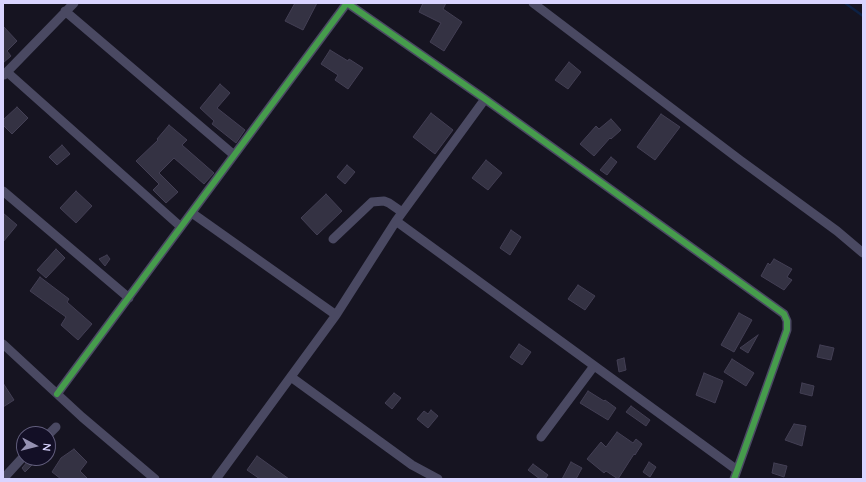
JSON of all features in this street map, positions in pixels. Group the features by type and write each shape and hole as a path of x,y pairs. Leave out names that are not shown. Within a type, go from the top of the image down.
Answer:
{"street":[{"path":"74,3 5,74 181,227"},
{"path":"57,394 347,3 784,314 787,321 787,330 735,474 594,366 396,221"},
{"path":"533,3 863,253"},
{"path":"65,11 234,155"},
{"path":"216,479 336,315 402,212 485,100"},
{"path":"3,191 129,298"},
{"path":"333,239 372,202 384,201 402,212"},
{"path":"192,213 336,315"},
{"path":"3,344 57,394 154,479"},
{"path":"541,437 594,366"},
{"path":"291,377 412,465 438,479"},
{"path":"3,479 16,465"}],"building":[{"path":"295,3 317,3 303,30 285,21"},
{"path":"423,3 446,3 443,9 462,22 444,51 430,42 441,23 419,12"},
{"path":"3,26 17,41 7,51 11,56 3,63"},
{"path":"330,50 363,68 348,89 335,80 338,75 321,64"},
{"path":"569,62 581,72 568,89 555,80"},
{"path":"220,84 230,93 217,108 245,130 236,143 212,124 214,121 200,108"},
{"path":"17,107 28,118 12,134 3,125 3,120"},
{"path":"431,113 453,130 435,154 413,137"},
{"path":"661,114 680,127 655,160 637,147"},
{"path":"611,119 621,130 611,139 610,138 594,156 580,144 596,126 599,129"},
{"path":"169,125 187,140 182,145 214,173 204,184 174,158 159,173 178,192 166,203 153,190 159,184 136,161 158,140 157,139"},
{"path":"62,145 70,154 57,165 49,157"},
{"path":"611,157 617,162 607,175 600,170"},
{"path":"486,160 502,173 488,190 472,178"},
{"path":"347,165 355,172 345,184 337,177"},
{"path":"76,191 92,206 76,223 60,208"},
{"path":"326,194 342,211 317,235 301,218"},
{"path":"3,213 17,225 3,242"},
{"path":"511,230 521,237 510,255 500,248"},
{"path":"56,249 65,258 46,278 37,270"},
{"path":"107,255 110,259 105,266 99,259"},
{"path":"774,259 792,269 787,277 792,280 784,290 761,276 768,263 770,265"},
{"path":"40,277 69,299 67,302 92,324 78,340 61,325 66,317 30,291"},
{"path":"578,285 595,296 585,310 568,299"},
{"path":"739,313 752,320 734,352 721,345"},
{"path":"758,335 748,353 740,348"},
{"path":"519,344 531,352 522,365 510,357"},
{"path":"820,345 834,348 831,360 817,357"},
{"path":"624,358 626,370 619,372 617,360"},
{"path":"732,359 754,373 746,386 724,372"},
{"path":"704,373 723,381 715,403 696,395"},
{"path":"3,383 14,400 3,407"},
{"path":"802,383 814,386 812,396 800,393"},
{"path":"588,391 616,408 608,420 580,403"},
{"path":"394,393 401,398 392,409 385,403"},
{"path":"631,406 650,420 646,426 626,412"},
{"path":"431,410 438,416 428,428 417,419 424,411 428,414"},
{"path":"794,424 806,426 802,446 785,440"},
{"path":"617,432 633,443 636,439 642,444 618,479 606,471 604,473 587,459 601,442 606,447"},
{"path":"74,449 87,462 80,471 88,479 61,479 52,472 61,458"},
{"path":"257,456 289,479 260,479 247,470"},
{"path":"571,462 582,468 576,479 562,479"},
{"path":"649,462 656,467 650,477 643,472"},
{"path":"774,463 787,466 784,477 772,473"},
{"path":"533,464 548,475 545,479 540,479 528,470"},
{"path":"24,466 31,466 25,472 22,468"}],"waterway":[{"path":"845,3 863,16"}],"cycle path":[{"path":"347,3 485,99 784,314 787,321 787,330 734,479"},
{"path":"57,394 347,3"}]}
